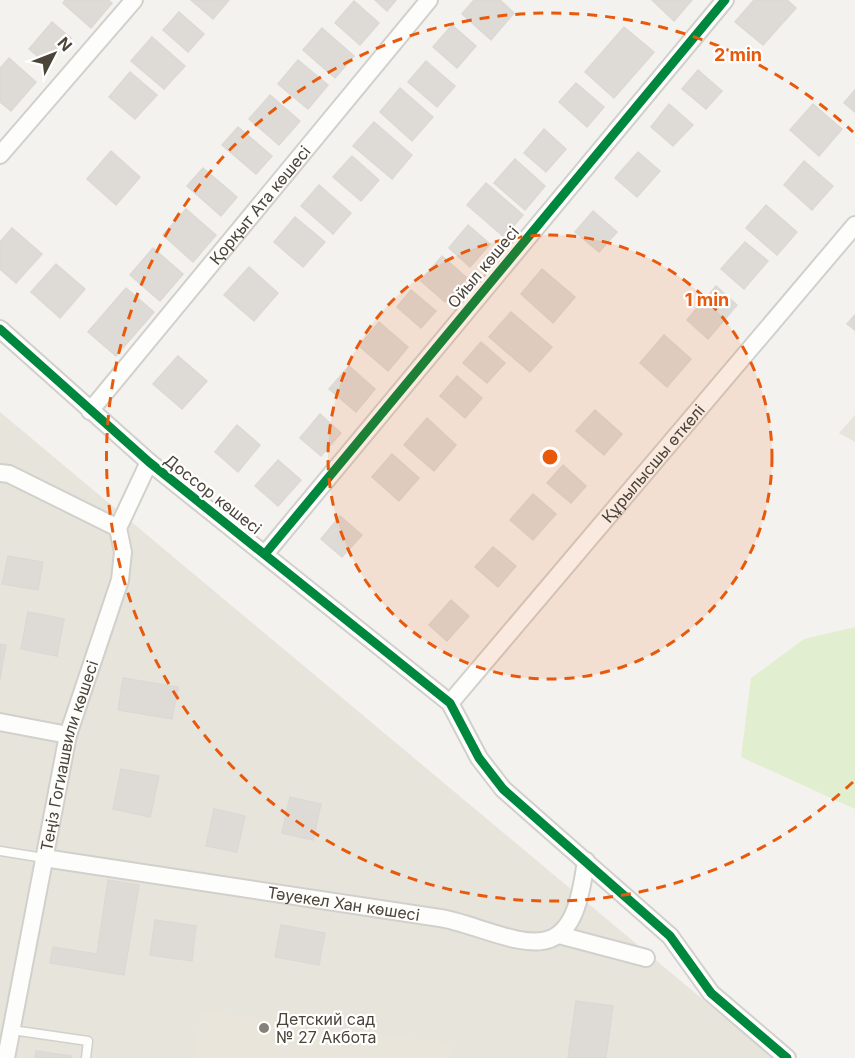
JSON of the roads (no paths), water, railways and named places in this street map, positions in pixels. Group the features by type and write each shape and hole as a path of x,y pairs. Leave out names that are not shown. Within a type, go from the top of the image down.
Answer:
{"street":[{"path":"0,155 134,0"},
{"name":"Қорқыт Ата көшесi","path":"90,411 429,0"},
{"name":"Ойыл көшесі","path":"265,554 725,0"},
{"name":"Құрылысшы өткелі","path":"450,703 855,225"},
{"name":"Доссор көшесі","path":"0,329 149,462 450,703 479,758 503,789 670,936 711,993 788,1058"},
{"path":"0,473 9,474 118,528 149,462"},
{"name":"Теңіз Гогиашвили көшесі","path":"6,1058 68,735 120,580 123,552 118,528"},
{"path":"0,722 68,735"},
{"name":"Тәуекел Хан көшесі","path":"44,858 449,919 516,941 546,941 559,935"},
{"path":"586,861 579,905 559,935 646,958"}],"lane":[{"path":"0,850 44,858"},
{"path":"12,1030 88,1041 86,1058"}],"place":[{"name":"Детский сад № 27 Акбота","path":"264,1028"}]}
